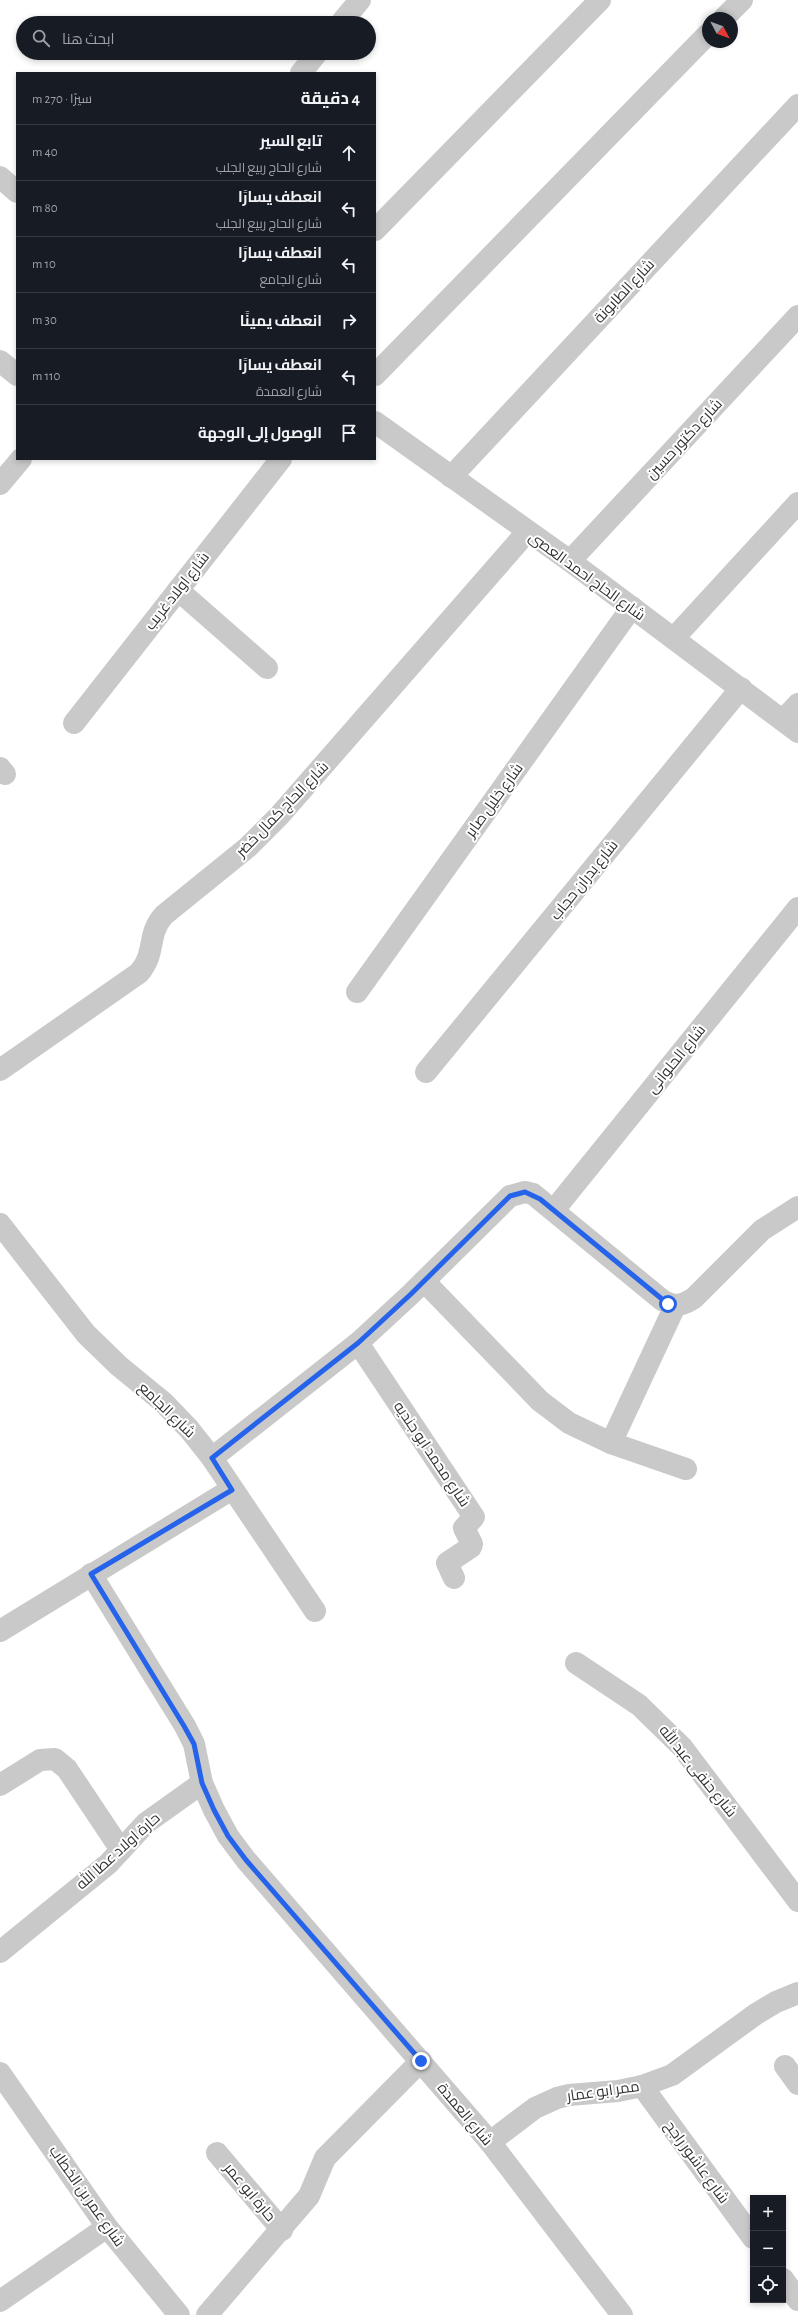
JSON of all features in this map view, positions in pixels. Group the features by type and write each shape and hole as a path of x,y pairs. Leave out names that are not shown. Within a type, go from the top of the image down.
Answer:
{"street":[{"path":"347,16 360,0"},
{"path":"376,229 600,0"},
{"path":"730,12 742,0"},
{"path":"376,374 702,40"},
{"path":"302,72 311,60"},
{"name":"شارع الطابونة","path":"451,477 798,105"},
{"path":"0,177 16,191"},
{"name":"شارع دكتور حسين","path":"570,561 798,316"},
{"path":"0,361 16,374"},
{"name":"شارع الحاج احمد العصى","path":"376,423 527,532 570,561 791,726"},
{"path":"0,484 20,460"},
{"name":"شارع اولاد غريب","path":"74,723 280,460"},
{"path":"674,638 798,503"},
{"name":"شارع الحاج كمال خضر","path":"0,1070 139,973 150,956 152,935 156,924 164,915 248,847 274,821 527,532"},
{"path":"178,590 267,668"},
{"name":"شارع خليل صابر","path":"356,992 632,608"},
{"name":"شارع بدران حجاب","path":"426,1072 741,688"},
{"path":"791,726 798,704"},
{"name":"شارع الحلوانى","path":"554,1210 798,908"},
{"path":"212,1458 358,1343 424,1281 510,1196 525,1192 533,1194 662,1300 675,1306 685,1304 694,1298 762,1230 798,1207"},
{"name":"شارع الجامع","path":"0,1224 86,1334 119,1366 163,1402 212,1458 232,1490 315,1611"},
{"path":"424,1281 540,1401 569,1423 611,1443 686,1469"},
{"path":"611,1443 675,1306"},
{"name":"شارع محمد ابو جنديه","path":"358,1343 474,1517 464,1528 472,1544 471,1548 447,1563 454,1578"},
{"path":"0,1631 91,1574 232,1490"},
{"name":"شارع العمدة","path":"91,1574 194,1744 202,1783 228,1836 246,1860 490,2142 622,2315"},
{"name":"شارع حنفى عبد الله","path":"576,1663 639,1705 677,1741 798,1901"},
{"path":"0,1785 40,1760 55,1759 67,1769 122,1850"},
{"name":"حارة اولاد عطا الله","path":"0,1952 108,1864 146,1823 202,1783"},
{"name":"ممر ابو عمار","path":"490,2142 535,2108 557,2098 642,2086 672,2075 756,2014 776,2002 798,1993"},
{"path":"207,2315 282,2230 309,2196 325,2158 421,2061"},
{"path":"785,2066 798,2084"},
{"name":"شارع عمر بن الخطاب","path":"0,2074 107,2227 179,2315"},
{"name":"شارع عاشور راجح","path":"642,2086 750,2234"},
{"name":"حارة ابو عمر","path":"217,2153 282,2230"},
{"path":"0,2301 107,2227"},
{"path":"786,2283 798,2300"},
{"path":"795,2315 798,2312"}],"route":[{"path":"421,2061 246,1860 228,1836 202,1783 194,1744 91,1574 232,1490 212,1458 358,1343 411,1294 510,1196 525,1192 533,1194 668,1304"}]}
